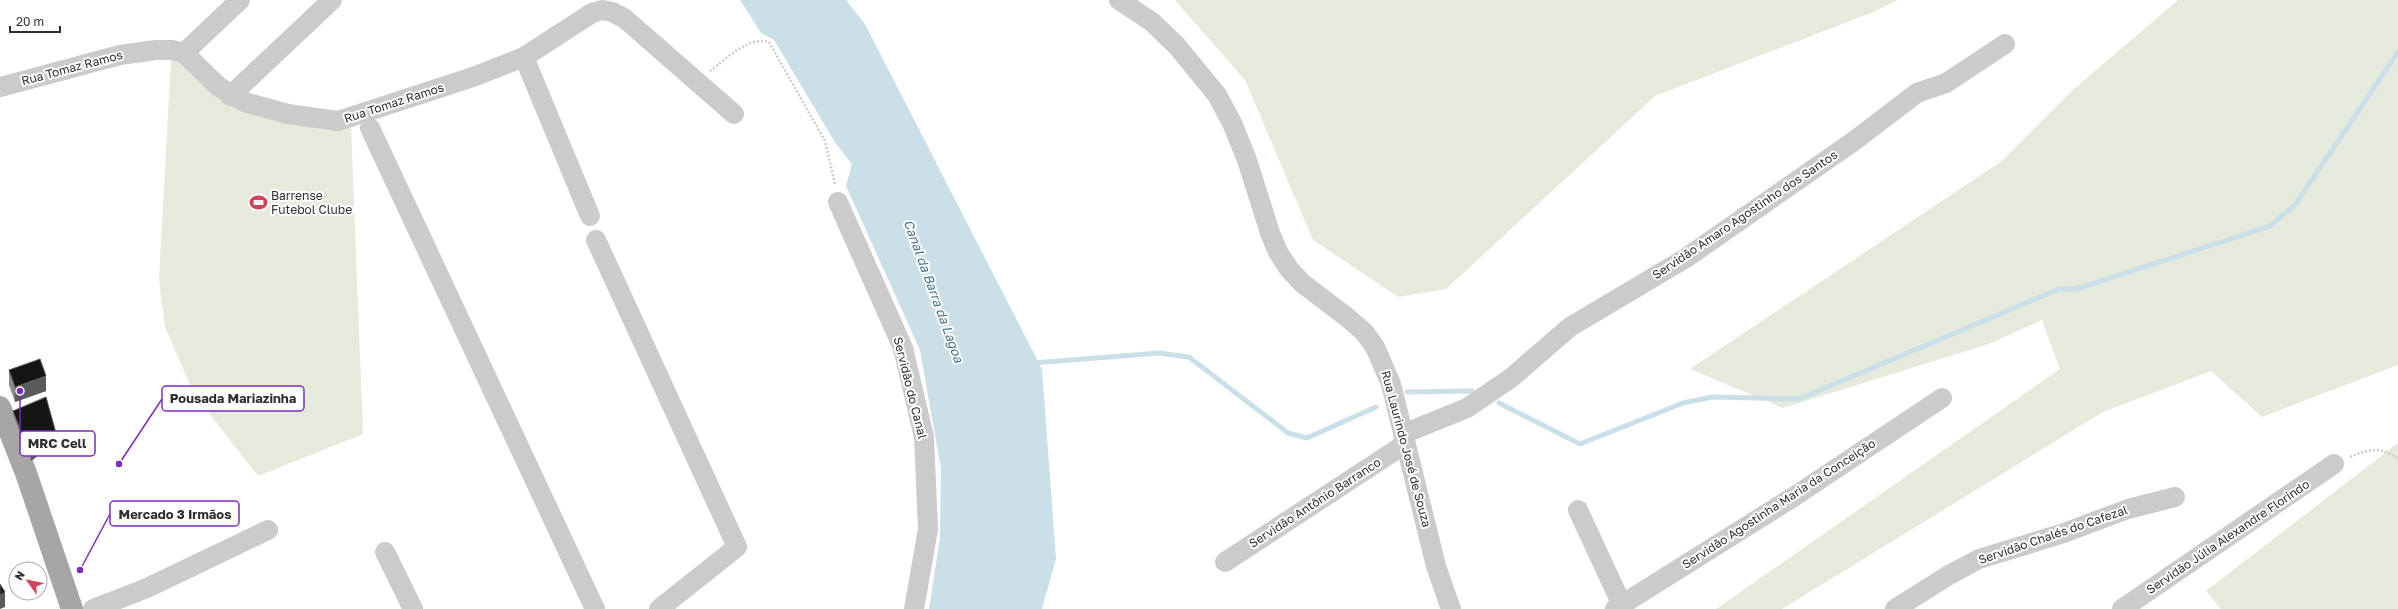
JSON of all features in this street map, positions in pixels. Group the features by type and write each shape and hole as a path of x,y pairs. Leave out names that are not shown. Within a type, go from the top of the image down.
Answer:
{"main road":[{"path":"0,407 26,473 72,609"}],"street":[{"path":"184,53 240,0"},
{"path":"230,96 332,0"},
{"name":"Rua Laurindo José de Souza","path":"1119,0 1152,22 1177,46 1217,95 1232,123 1247,160 1270,233 1278,252 1289,269 1302,282 1364,332 1375,347 1391,384 1445,606"},
{"name":"Rua Tomaz Ramos","path":"0,87 140,51 172,50 184,53 230,96 254,106 318,120 338,121 473,77 524,57 592,13 602,10 612,12 624,18 734,114"},
{"name":"Servidão Amaro Agostinho dos Santos","path":"1404,439 1467,408 1516,374 1570,327 1686,258 1854,142 1916,93 1946,82 2005,44"},
{"path":"524,57 590,216"},
{"path":"370,128 595,609"},
{"name":"Servidão do Canal","path":"838,202 902,348 924,437 928,529 914,609"},
{"path":"596,240 737,547 659,609"},
{"name":"Servidão Agostinha Maria da Conceição","path":"1619,607 1795,496 1942,398"},
{"name":"Servidão Antônio Barranco","path":"1226,562 1404,439"},
{"name":"Servidão Júlia Alexandre Florindo","path":"2122,609 2334,464"},
{"name":"Servidão Chalés do Cafezal","path":"1895,609 1979,559 2064,533 2128,509 2176,497"},
{"path":"1578,510 1619,607"},
{"path":"93,609 147,588 268,530"},
{"path":"385,552 412,609"}],"path":[{"path":"696,81 749,43 760,40 769,42 825,141 831,162 838,202"},
{"path":"2334,464 2364,451 2382,449 2398,458"}],"shaded area":[{"path":"1175,0 1898,0 1871,13 1655,96 1446,289 1398,297 1313,240 1245,80"},
{"path":"2178,0 2398,0 2398,365 2262,417 2211,371 2103,412 1782,609 1716,609 2060,369 2042,320 1989,344 1783,408 1690,369 2002,161 2075,88"},
{"name":"Barrense Futebol Clube","path":"171,60 182,61 228,103 351,126 363,434 258,476 194,394 165,327 159,279"},
{"path":"2398,443 2398,609 2221,609 2206,591"}],"water":[{"name":"Canal da Barra da Lagoa","path":"740,0 846,0 865,24 1042,369 1056,559 1042,609 929,609 940,537 941,469 920,350 846,186 852,164 836,144 774,40 761,33"}],"building":[{"path":"40,359 46,376 15,387 9,370"},
{"path":"46,397 59,444 39,451 31,457 13,411"},
{"path":"0,584 5,592 0,595"}],"waterway":[{"path":"1499,403 1580,444 1683,403 1712,397 1799,399 2059,289 2076,289 2270,226 2295,205 2398,52"},
{"path":"1033,363 1159,353 1189,357 1288,433 1307,438 1376,407"},
{"path":"1407,392 1472,391"}],"place":[{"name":"Barrense Futebol Clube","path":"258,203"},
{"name":"MRC Cell","path":"20,391"},
{"name":"Pousada Mariazinha","path":"119,464"},
{"name":"Mercado 3 Irmãos","path":"80,570"}]}
